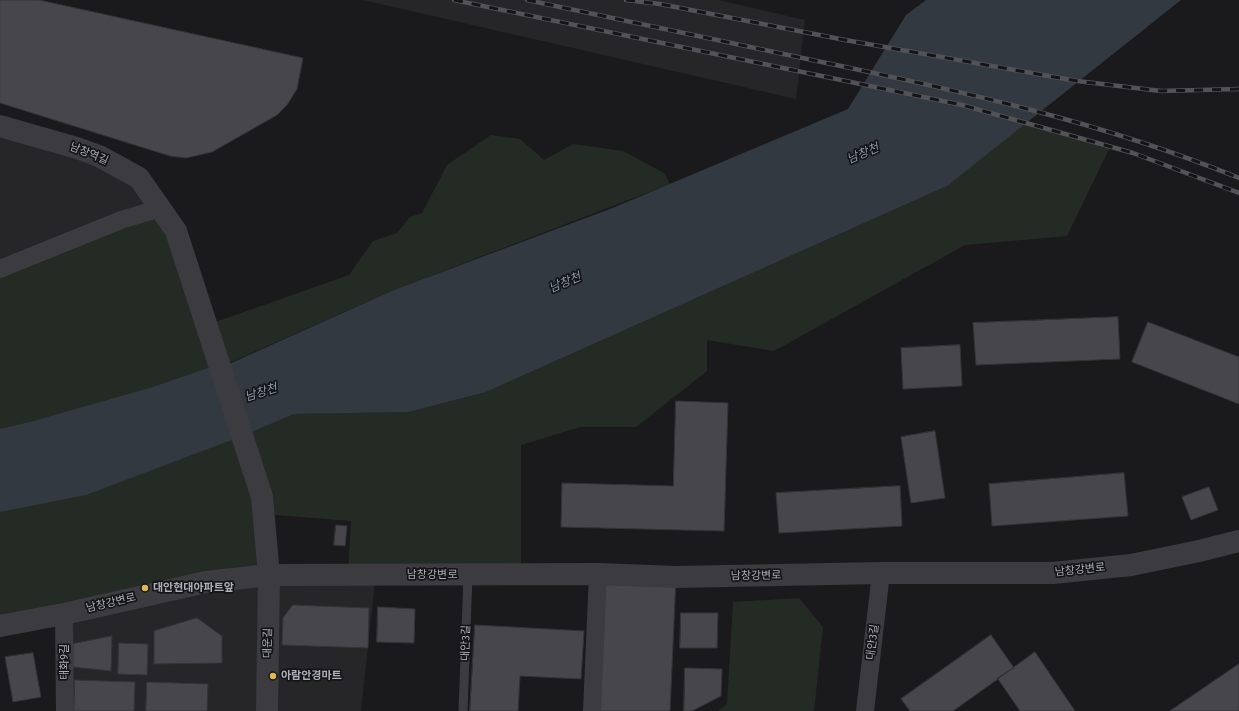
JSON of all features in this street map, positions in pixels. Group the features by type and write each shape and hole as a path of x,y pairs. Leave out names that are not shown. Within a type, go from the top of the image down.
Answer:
{"street":[{"name":"남창역길","path":"0,126 77,148 105,160 139,178 176,231 262,496 269,575"},
{"path":"0,269 121,220 160,208"},
{"name":"남창강변로","path":"0,626 64,614 206,582 269,575 598,574 676,577 1053,573 1131,565 1199,551 1239,540"},
{"path":"592,711 598,574"},
{"name":"대안3길","path":"865,711 881,574"},
{"name":"대운길","path":"267,711 269,575"},
{"name":"태화9길","path":"64,614 65,711"}],"lane":[{"name":"대안3길","path":"464,711 468,575"}],"shaded area":[{"path":"363,0 718,0 805,20 796,99"},
{"path":"1021,121 1110,147 1067,236 965,245 774,351 707,340 707,371 636,427 580,427 521,445 521,575 348,575 351,521 264,514 269,575 0,626 0,268 161,208 207,325 349,275 373,241 397,233 410,217 422,213 447,165 491,135 520,139 544,160 573,144 623,151 664,173 670,184 394,290 220,367 249,432 294,414 409,412 486,392 947,186"},
{"path":"0,126 119,167 161,208 0,268"},
{"path":"375,581 361,711 65,711 64,614 206,582"},
{"path":"799,598 823,627 814,711 718,711 727,704 733,602"}],"water":[{"name":"남창천","path":"926,0 1181,0 947,186 486,392 409,412 294,414 242,436 86,495 0,512 0,429 153,387 208,368 220,368 394,290 615,207 848,109 906,15"}],"building":[{"path":"0,0 39,0 303,58 297,89 287,105 277,115 212,152 186,158 170,156 0,103"},
{"path":"1118,317 1120,359 976,365 973,323"},
{"path":"1148,322 1239,357 1239,404 1132,362"},
{"path":"960,345 962,386 903,389 901,348"},
{"path":"676,401 728,403 724,531 561,527 562,483 673,486"},
{"path":"935,431 945,498 911,503 901,437"},
{"path":"1124,473 1128,516 992,526 989,484"},
{"path":"900,486 902,526 779,533 776,493"},
{"path":"1209,487 1218,510 1191,520 1182,497"},
{"path":"336,525 347,526 345,546 334,545"},
{"path":"598,574 676,577 670,711 592,711"},
{"path":"293,605 369,608 368,648 282,645 283,618"},
{"path":"378,607 415,609 414,643 377,642"},
{"path":"681,613 718,613 717,648 680,648"},
{"path":"197,618 222,636 222,663 154,664 154,631"},
{"path":"475,625 584,631 581,679 520,676 518,711 470,711"},
{"path":"991,635 1014,668 997,678 998,679 953,711 910,711 901,699"},
{"path":"112,636 111,671 73,667 73,644"},
{"path":"119,643 148,644 147,675 118,674"},
{"path":"1035,652 1075,711 1020,711 998,679"},
{"path":"33,653 41,697 13,702 5,657"},
{"path":"1239,664 1239,711 1170,711"},
{"path":"685,668 722,669 721,696 692,711 684,711"},
{"path":"75,680 135,682 134,711 74,711"},
{"path":"147,682 208,684 207,711 146,711"}],"railway":[{"path":"454,0 962,105 1133,153 1239,193"},
{"path":"527,0 866,71 1028,109 1135,140 1239,178"},
{"path":"626,0 660,4 845,40 1077,81 1161,91 1239,89"}],"place":[{"name":"대안현대아파트앞","path":"145,588"},
{"name":"아람안경마트","path":"273,676"}]}
